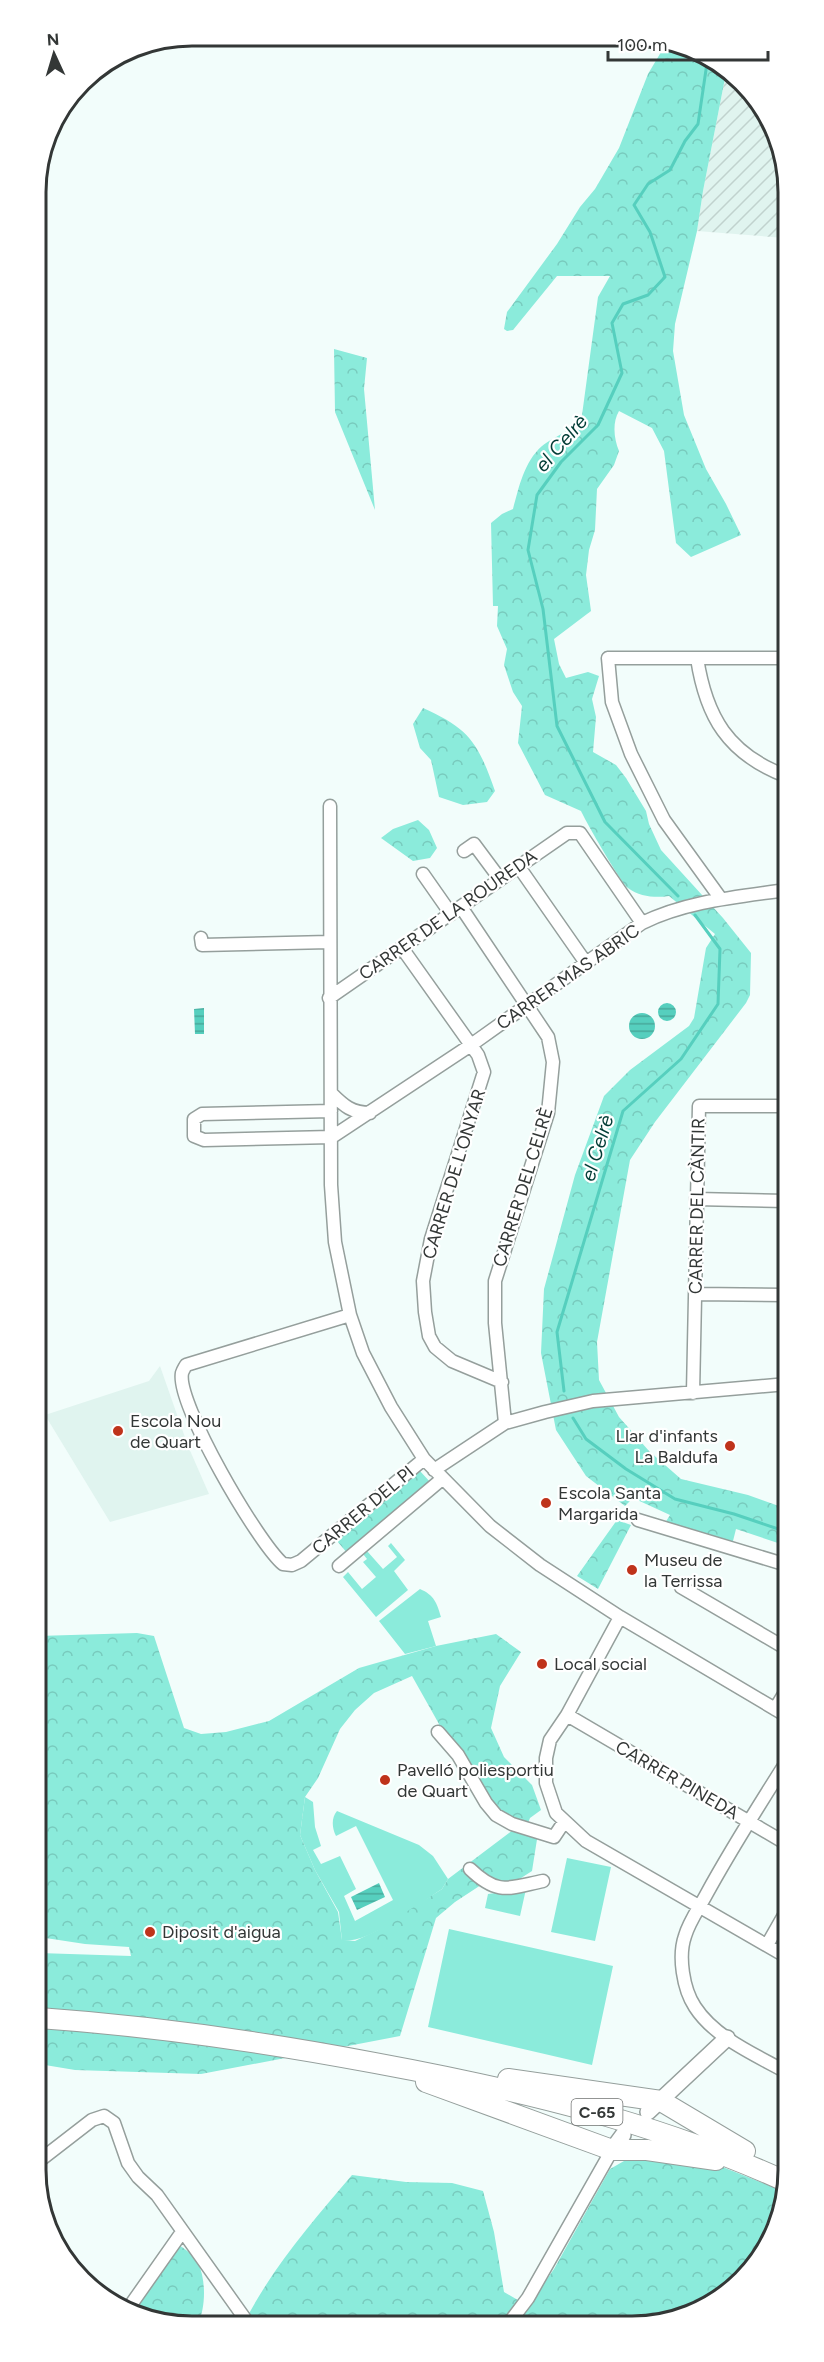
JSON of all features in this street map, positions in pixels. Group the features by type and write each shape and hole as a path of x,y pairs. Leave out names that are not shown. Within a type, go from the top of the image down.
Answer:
{"main road":[{"name":"C-65","path":"47,2019 166,2030 311,2051 442,2075 610,2116 697,2144 777,2177"},
{"path":"311,2051 329,2061 412,2077 617,2143 647,2150 748,2164"},
{"path":"442,2075 465,2074 607,2092 654,2107 777,2167"}],"street":[{"path":"722,899 664,820 631,754 612,702 608,658 778,660"},
{"path":"697,658 701,686 725,734 741,751 762,766 778,773"},
{"path":"330,806 331,1185 335,1242 350,1315 363,1353 391,1407 424,1459 490,1526 531,1559 620,1617 775,1709 777,1705"},
{"name":"CARRER DE LA ROUREDA","path":"329,998 567,833 580,833 642,924"},
{"path":"464,851 474,844 501,879"},
{"path":"519,867 586,963"},
{"name":"CARRER DEL CELRÈ","path":"423,874 456,910 527,1005 548,1037 553,1062 548,1113 495,1281 495,1323 505,1423"},
{"name":"CARRER MAS ABRIC","path":"332,1137 471,1045 642,924 663,913 722,899 778,891"},
{"path":"201,938 202,945 329,942"},
{"name":"CARRER DE L'ONYAR","path":"402,948 478,1055 484,1072 431,1239 423,1281 429,1336 435,1347 452,1361 502,1383"},
{"path":"331,1094 345,1107 356,1113 370,1113"},
{"name":"CARRER DEL CÀNTIR","path":"693,1393 699,1106 778,1106"},
{"path":"331,1112 202,1114 194,1119 194,1136 204,1140 332,1137"},
{"path":"696,1199 777,1201"},
{"path":"696,1294 777,1295"},
{"name":"CARRER DEL PI","path":"350,1315 186,1365 182,1371 182,1380 192,1412 239,1504 273,1556 283,1564 292,1565 301,1562 424,1459"},
{"name":"CARRER DEL PI","path":"339,1566 438,1474 505,1423 593,1401 777,1385"},
{"path":"638,1520 777,1562"},
{"path":"681,1587 777,1642"},
{"path":"620,1617 567,1715 550,1740 546,1758 546,1783 550,1802 564,1822 586,1841 777,1951"},
{"name":"CARRER PINEDA","path":"567,1715 777,1839"},
{"path":"438,1732 458,1755 486,1803 496,1815 512,1824 554,1837 564,1822"},
{"path":"777,1776 730,1850 685,1936 682,1964 694,2006 707,2021 728,2038 777,2067"},
{"path":"470,1869 482,1881 493,1887 502,1888 543,1881"},
{"path":"766,1945 777,1926"},
{"path":"654,2107 728,2038"},
{"path":"47,2155 92,2120 104,2116 114,2123 128,2163 144,2184 157,2195 243,2316"},
{"path":"514,2316 528,2298 617,2143"},
{"path":"133,2302 182,2232"}],"shaded area":[{"path":"725,81 735,89 758,120 773,155 778,193 778,237 697,231"},
{"path":"667,1003 673,1006 676,1012 673,1018 667,1021 661,1018 658,1012 661,1006"},
{"path":"204,1008 204,1034 195,1034 194,1009"},
{"path":"642,1013 651,1017 655,1026 651,1035 642,1039 633,1035 629,1026 633,1017"},
{"name":"Escola Nou de Quart","path":"160,1366 188,1446 209,1494 110,1522 47,1418 47,1414 149,1381"},
{"path":"379,1883 385,1897 357,1910 351,1897"}],"green space":[{"path":"662,50 696,62 725,81 697,231 675,324 673,351 684,415 706,469 741,535 691,557 676,543 664,451 652,428 619,411 614,431 619,451 614,465 597,489 595,530 589,550 586,575 591,611 554,639 559,664 566,678 588,672 599,676 592,699 596,717 593,752 616,765 646,811 649,824 661,850 723,918 751,953 750,995 655,1122 630,1160 597,1342 599,1380 619,1417 649,1451 681,1479 748,1495 777,1506 777,1543 736,1529 732,1545 665,1523 670,1515 633,1498 625,1506 586,1476 556,1430 541,1353 544,1289 575,1175 604,1096 630,1070 689,1026 694,1018 706,948 715,934 669,896 648,896 628,888 611,864 581,811 545,795 518,743 522,706 513,692 504,665 507,649 497,626 498,606 493,606 491,523 513,509 523,475 536,452 547,442 575,425 582,415 598,297 610,276 557,276 513,330 507,331 504,329 507,312 595,189 619,148 648,74"},
{"path":"334,349 367,358 364,389 375,510 335,412"},
{"path":"423,708 452,723 470,739 477,749 495,791 487,802 463,805 439,797 431,760 420,748 413,724"},
{"path":"418,820 429,830 437,848 430,858 413,861 381,838 393,829"},
{"path":"420,1471 431,1483 348,1554 337,1541"},
{"path":"617,1520 631,1525 598,1589 577,1576"},
{"path":"391,1543 405,1560 394,1571 408,1590 376,1617 343,1577 348,1572 362,1589 376,1577 363,1562 367,1559 363,1554 367,1551 383,1569 397,1557 388,1546"},
{"path":"420,1589 434,1600 441,1617 428,1621 436,1646 405,1654 379,1621"},
{"path":"137,1633 154,1636 184,1728 201,1734 226,1732 269,1721 359,1668 436,1646 496,1634 521,1652 500,1686 491,1728 504,1757 532,1785 541,1810 530,1818 526,1828 538,1833 532,1871 518,1880 484,1883 436,1918 400,2036 201,2074 75,2070 47,2065 47,1953 131,1956 129,1947 47,1938 47,1636","holes":["412,1676 439,1724 438,1732 496,1815 517,1827 448,1879 442,1889 378,1930 355,1941 342,1940 338,1912 315,1870 300,1835 305,1797 318,1778 340,1729 355,1710 374,1693"]},
{"path":"305,1797 313,1802 315,1827 321,1846 313,1850 321,1864 340,1856 356,1889 344,1896 355,1921 393,1900 356,1826 336,1836 333,1823 337,1811 419,1845 433,1856 448,1879 442,1889 367,1936 342,1941 339,1912 315,1870 300,1835"},
{"path":"567,1858 611,1867 595,1941 551,1932"},
{"path":"526,1889 520,1916 485,1908 488,1894"},
{"path":"449,1929 613,1966 592,2065 428,2027"},
{"path":"638,2153 715,2164 776,2188 773,2207 758,2242 741,2266 728,2279 713,2291 696,2300 660,2313 631,2316 248,2316 280,2264 352,2175 406,2182 452,2183 483,2191 494,2232 504,2292 528,2306 554,2269 610,2169"},
{"path":"177,2244 194,2257 201,2270 204,2301 201,2316 164,2313 138,2305 154,2284"}],"waterway":[{"name":"el Celrè","path":"678,896 605,822 557,726 543,609 528,550 537,495 561,462 598,425 622,373 612,323 623,304 648,295 665,277 650,232 634,205 648,184 670,170 685,141 698,124 706,67"},
{"name":"el Celrè","path":"564,1391 557,1332 623,1111 681,1059 718,1004 720,949 695,915"},
{"name":"el Celrè","path":"573,1418 586,1439 626,1469 675,1499 734,1514 777,1529"}],"place":[{"name":"Escola Nou de Quart","path":"118,1431"},
{"name":"Llar d'infants La Baldufa","path":"730,1446"},
{"name":"Escola Santa Margarida","path":"546,1503"},
{"name":"Museu de la Terrissa","path":"632,1570"},
{"name":"Local social","path":"542,1664"},
{"name":"Pavelló poliesportiu de Quart","path":"385,1780"},
{"name":"Diposit d'aigua","path":"150,1932"}]}
